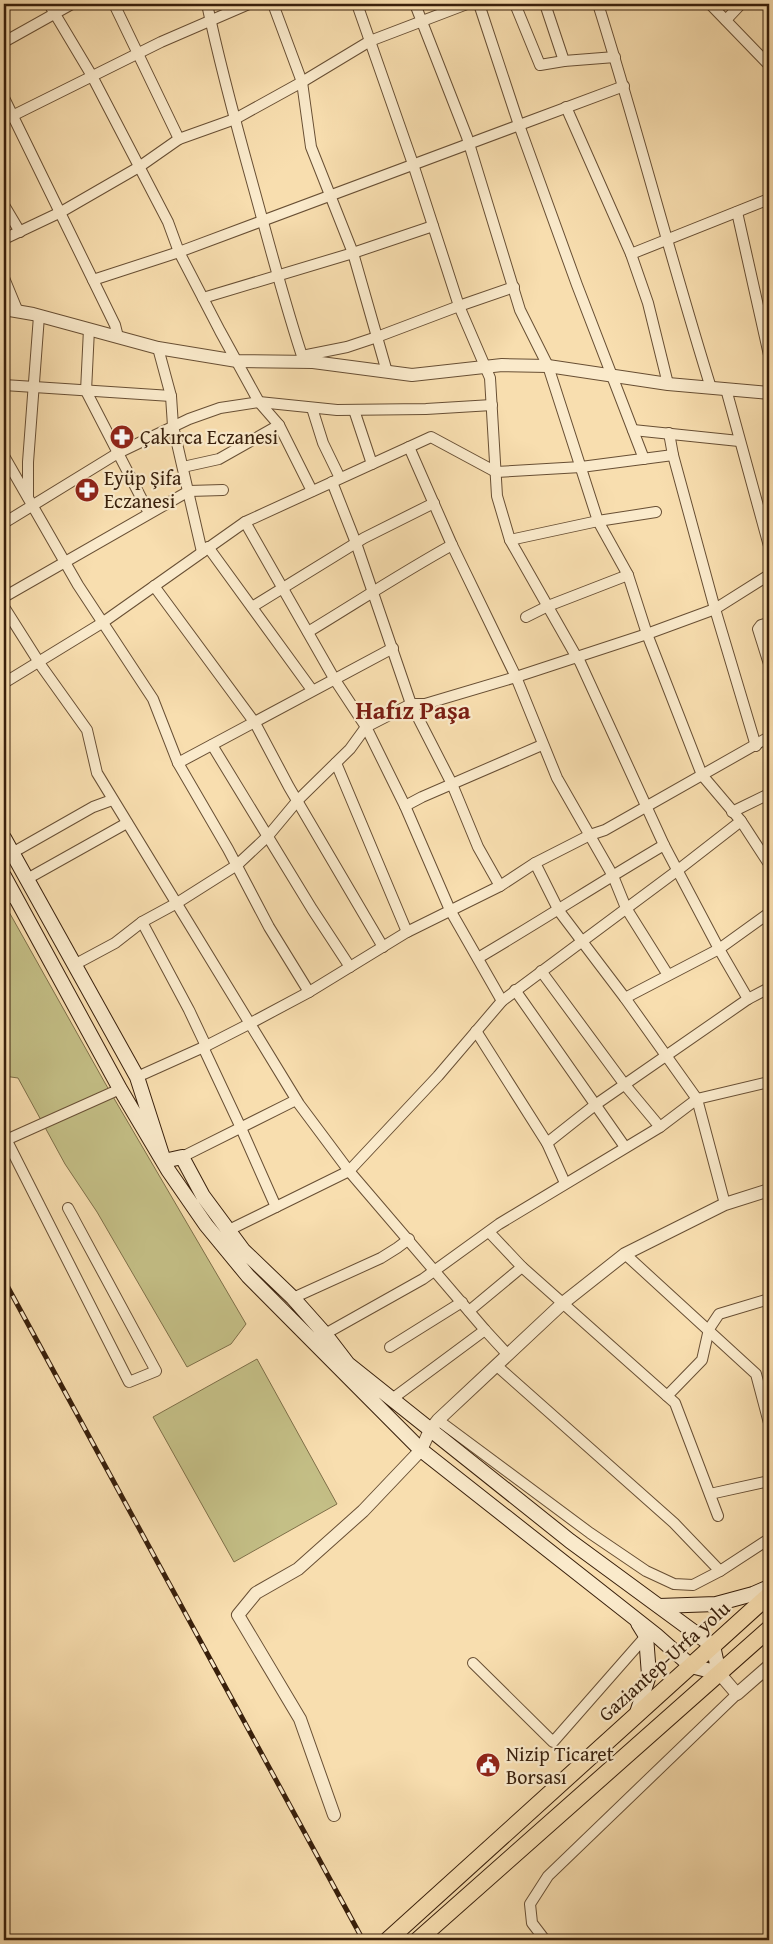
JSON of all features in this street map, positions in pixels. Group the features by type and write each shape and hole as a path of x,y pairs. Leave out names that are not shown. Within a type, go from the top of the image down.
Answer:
{"highway":[{"name":"Gaziantep-Urfa yolu","path":"388,1940 769,1595"},
{"path":"418,1940 769,1629"}],"main road":[{"path":"4,838 137,1077 164,1161 182,1157 203,1196 244,1250 293,1298 325,1334 348,1364 392,1399 434,1425 570,1541 713,1646 719,1673 691,1666 633,1616 421,1450 248,1276 206,1225 168,1170 9,898 4,876"},
{"path":"659,1606 716,1604 753,1594 769,1587"},
{"path":"633,1616 646,1636 649,1675 636,1716"}],"street":[{"path":"49,4 92,76 168,222 179,252 202,298 259,402 279,425 312,491"},
{"path":"4,42 72,4"},
{"path":"114,4 178,139"},
{"path":"207,4 235,119 277,274 303,359"},
{"path":"8,118 137,54 250,4"},
{"path":"273,4 302,82 310,147 353,253 387,372"},
{"path":"357,4 413,164 459,306 490,378 497,496 510,540 580,662 664,845 719,949 748,999"},
{"path":"416,4 468,143 520,310 548,366 598,521 628,575 647,634 702,775 765,851 769,864"},
{"path":"4,239 61,212 139,167 178,139 235,119 302,82 370,40 468,4"},
{"path":"479,4 519,125 577,286 644,459"},
{"path":"515,4 540,64 615,57"},
{"path":"545,4 564,61"},
{"path":"598,4 624,86 680,288 711,388"},
{"path":"710,4 769,65"},
{"path":"726,20 741,4"},
{"path":"93,280 179,252 624,86"},
{"path":"4,98 8,118 61,212 118,337"},
{"path":"566,107 631,254 648,303 668,384"},
{"path":"631,254 769,199"},
{"path":"4,205 20,232"},
{"path":"737,212 769,355"},
{"path":"202,298 277,274 353,253 433,226"},
{"path":"4,278 18,312"},
{"path":"303,359 377,337 459,306 514,288"},
{"path":"4,310 40,316 158,348 237,361 303,359 412,375 502,365 548,366 668,384 769,393"},
{"path":"30,502 28,462 40,316"},
{"path":"89,329 86,391 149,513"},
{"path":"158,348 171,396 173,426 205,550 252,607 312,690"},
{"path":"4,386 171,396"},
{"path":"726,389 769,546"},
{"path":"4,523 30,502 118,452 189,418 220,408 259,402 312,408 354,410 426,409 492,405"},
{"path":"312,408 411,704 452,784 478,846 500,886"},
{"path":"354,410 372,464"},
{"path":"183,467 219,459 279,425"},
{"path":"633,430 739,441"},
{"path":"669,433 673,456 715,609 756,746"},
{"path":"4,683 102,623 245,522 431,437 496,472 581,467 673,456"},
{"path":"410,447 452,545 516,677 557,778 613,876 626,908 668,975"},
{"path":"4,456 102,623 153,699 178,763 237,865 269,927 309,992"},
{"path":"4,597 189,491 223,490"},
{"path":"252,607 356,543 434,503"},
{"path":"510,540 598,521 656,512"},
{"path":"245,522 336,680 366,728 405,806 450,910 502,1001"},
{"path":"308,632 452,545"},
{"path":"526,617 548,606 628,575"},
{"path":"74,965 115,943 142,922 177,903 237,865 268,836 298,800 350,749 366,728 411,704 425,704 516,677 647,634 715,609 769,575"},
{"path":"154,586 255,723 289,787 383,947"},
{"path":"4,607 87,730 97,774 296,1100 349,1171 508,1355"},
{"path":"769,623 761,625 758,629 769,664"},
{"path":"178,763 393,648"},
{"path":"137,1077 249,1024 309,992 407,932 500,886 535,863 590,835 605,830 769,737"},
{"path":"212,745 312,910 350,967"},
{"path":"405,806 542,745"},
{"path":"336,762 407,932"},
{"path":"732,812 769,794"},
{"path":"12,853 93,807 112,800"},
{"path":"229,1230 349,1171 438,1076 502,1001 741,821"},
{"path":"27,879 127,824"},
{"path":"478,958 559,911 664,845"},
{"path":"535,863 559,911 625,998 697,1099 724,1204"},
{"path":"625,998 719,949 769,912"},
{"path":"142,922 189,1010 276,1207"},
{"path":"542,971 625,1085 660,1127"},
{"path":"547,1143 595,1105 748,999 769,988"},
{"path":"515,990 625,1147"},
{"path":"476,1032 547,1143 565,1183"},
{"path":"325,1334 435,1271 488,1232 565,1183 660,1127 697,1099 769,1082"},
{"path":"68,1208 156,1370 130,1382 5,1137 120,1089"},
{"path":"182,1157 296,1100"},
{"path":"334,1815 300,1719 238,1615 256,1593 298,1569 363,1510 421,1450 434,1425 563,1303 625,1254 724,1204 769,1190"},
{"path":"488,1232 522,1267 675,1403 718,1516"},
{"path":"293,1298 381,1258 409,1239"},
{"path":"625,1254 756,1374 769,1423"},
{"path":"390,1347 465,1306 522,1267"},
{"path":"667,1396 702,1360 708,1329 719,1314 769,1299"},
{"path":"392,1399 485,1330"},
{"path":"497,1366 674,1523 720,1571"},
{"path":"434,1425 590,1533 646,1570 674,1584 694,1585 720,1571 769,1539"},
{"path":"710,1494 769,1481"},
{"path":"473,1663 553,1742 646,1636"},
{"path":"545,1940 532,1923 530,1904 548,1876 737,1694 769,1666"},
{"path":"719,1673 737,1694"}],"shaded area":[{"path":"4,903 105,1083 246,1324 231,1344 187,1367 97,1212 65,1164 18,1078 4,1076"},
{"path":"257,1359 337,1504 234,1562 153,1417"}],"railway":[{"path":"4,1280 363,1940"}],"place":[{"name":"Çakırca Eczanesi","path":"122,437"},
{"name":"Eyüp Şifa Eczanesi","path":"87,490"},
{"name":"Nizip Ticaret Borsası","path":"488,1765"}],"district":[{"name":"Hafız Paşa","path":"413,710"}]}
